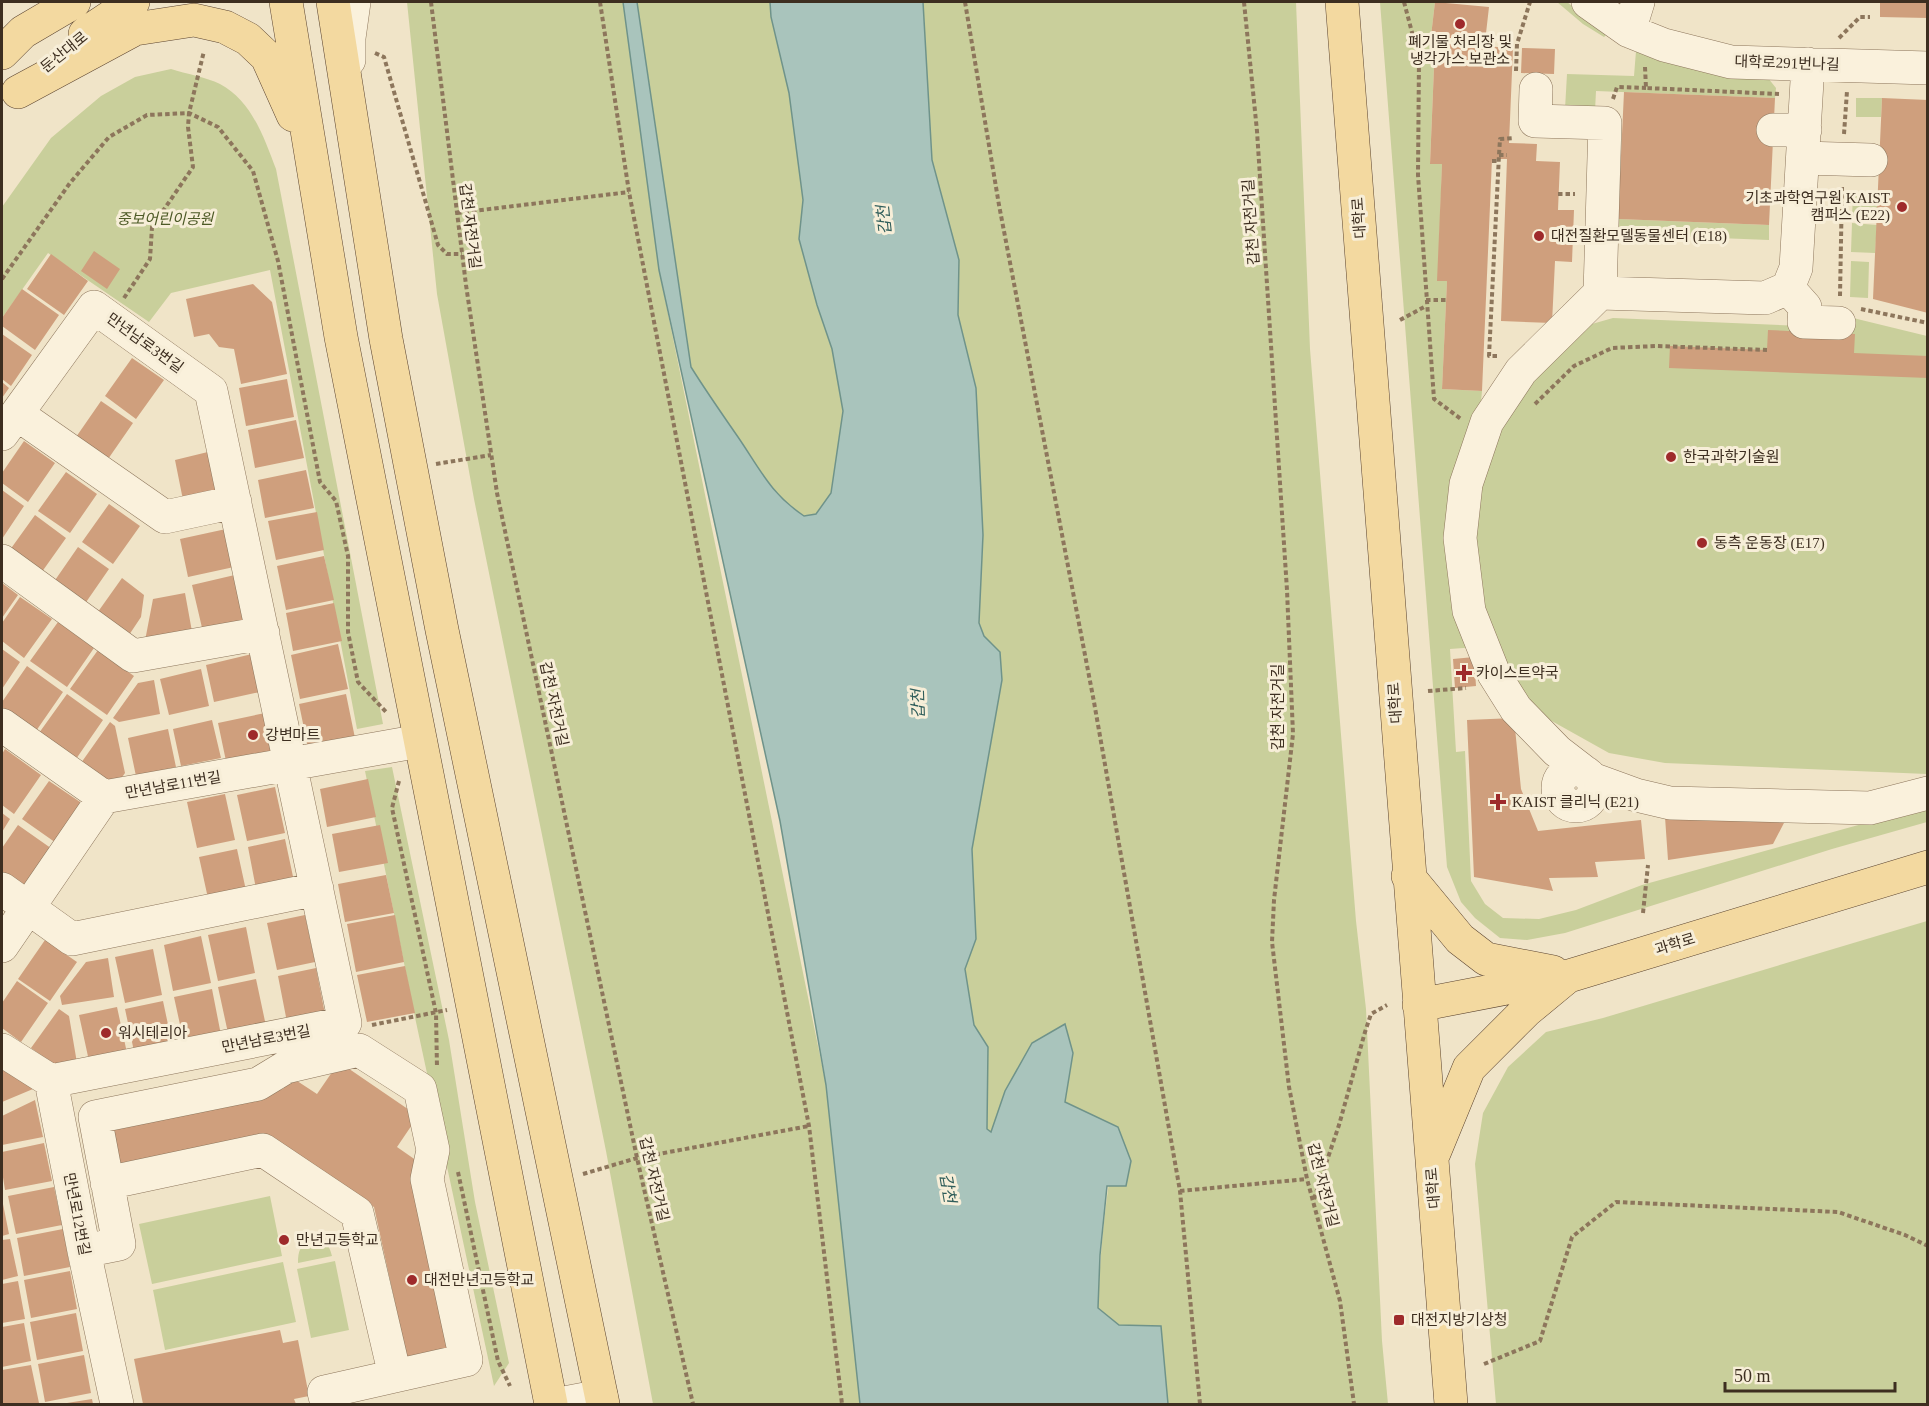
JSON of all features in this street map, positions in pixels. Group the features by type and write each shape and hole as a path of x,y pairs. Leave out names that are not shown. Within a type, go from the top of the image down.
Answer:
{"main road":[{"path":"2,53 23,32 74,2"},
{"name":"둔산대로","path":"10,101 64,48 133,2"},
{"path":"286,2 340,337 551,1404"},
{"path":"333,2 386,339 429,560 602,1400"},
{"name":"대학로","path":"1342,2 1408,876 1403,1005 1431,1160 1451,1404"},
{"path":"10,101 135,29 194,20 225,27 248,39 267,57 311,156"},
{"name":"과학로","path":"1403,1005 1569,976 1928,867"},
{"path":"1408,876 1460,939 1486,959 1569,976"},
{"path":"1431,1160 1469,1068 1526,1011 1569,976"}],"street":[{"path":"349,104 349,38 354,2"},
{"name":"대학로291번나길","path":"1588,2 1633,16 1664,45 1731,62 1928,68"},
{"path":"1600,293 1765,298 1788,288 1796,268 1794,139 1808,64"},
{"path":"1526,82 1535,121 1605,123 1600,293 1521,371 1487,422 1466,484 1460,538 1469,611 1494,674 1516,709 1557,751 1588,775 1636,795 1670,803 1870,808 1928,793"},
{"path":"1794,139 1871,160"},
{"path":"1788,288 1805,307 1804,322 1839,316"},
{"name":"만년남로3번길","path":"51,1081 345,1023 212,391 94,307 9,424 165,517 235,501"},
{"path":"2,561 133,656 263,633"},
{"path":"2,724 104,797"},
{"name":"만년남로11번길","path":"2,946 104,797 420,741"},
{"path":"2,889 72,939 317,889"},
{"path":"2,1050 51,1081"},
{"path":"84,1251 119,1244 95,1118 258,1084 286,1068 359,1050 420,1089 433,1150 427,1179 466,1360 324,1392 327,1404"},
{"name":"만년로12번길","path":"51,1081 117,1404"},
{"path":"107,1183 263,1150 357,1214 395,1376"},
{"path":"559,1404 602,1400"}],"path":[{"name":"갑천 자전거길","path":"431,2 462,254 497,493 637,1158 693,1404"},
{"path":"600,2 629,192 809,1126 842,1404"},
{"path":"965,2 999,205 1092,691 1180,1191 1200,1404"},
{"name":"갑천 자전거길","path":"1244,2 1257,131 1287,590 1293,734 1274,900 1272,942 1288,1087 1307,1179 1340,1301 1354,1404"},
{"path":"1404,2 1419,59 1418,175 1434,399 1466,422"},
{"path":"1526,82 1517,44 1530,2"},
{"path":"1837,39 1860,17 1870,17"},
{"path":"110,318 150,259 152,227 193,167 188,127 189,113 204,51"},
{"path":"371,54 378,53 384,57 438,245 447,254 462,254"},
{"path":"1645,61 1646,88"},
{"path":"1605,123 1617,87 1782,94"},
{"path":"1844,140 1847,90"},
{"path":"2,279 70,183 109,137 147,115 189,113 218,127 253,171 278,261 320,482 336,501 348,556 348,632 358,682 391,717"},
{"path":"1514,128 1514,138 1500,139 1498,155 1489,356 1510,356 1521,371"},
{"path":"1498,155 1507,155"},
{"path":"1492,161 1498,161"},
{"path":"1842,180 1839,316 1862,309 1928,323"},
{"path":"457,213 629,192"},
{"path":"1426,300 1446,300"},
{"path":"1400,320 1426,306"},
{"path":"1531,407 1574,366 1612,348 1663,346 1767,350"},
{"path":"432,465 491,455"},
{"path":"1428,691 1466,688"},
{"path":"1643,913 1648,865"},
{"path":"1314,1199 1339,1125 1371,1014 1403,1005"},
{"path":"345,1023 361,1027 451,1010"},
{"path":"583,1174 637,1158 809,1126"},
{"path":"1180,1191 1307,1179"},
{"path":"1484,1364 1540,1341 1572,1238 1616,1202 1838,1212 1905,1235 1928,1246"}],"green space":[{"path":"407,2 623,2 659,270 826,1085 861,1404 653,1404 606,1151 474,499 437,294"},
{"path":"637,2 770,2 771,17 789,93 803,200 799,239 832,349 843,411 831,493 816,514 804,516 783,501 714,405 691,367"},
{"path":"923,2 1296,2 1310,349 1356,921 1366,1009 1382,1341 1388,1404 1168,1404 1161,1327 1119,1325 1098,1308 1100,1262 1118,1127 1065,1102 1073,1053 1005,1091 991,1133 987,1129 988,1048 974,1026 965,969 976,939 972,849 1000,652 984,636 979,623 983,535 976,388 958,315 959,260 932,160"},
{"path":"1380,2 1435,2 1431,36 1435,43 1430,163 1442,164 1438,281 1447,281 1442,389 1482,391 1479,422 1458,491 1477,647 1450,649 1456,752 1465,751 1471,881 1485,904 1503,918 1539,919 1576,910 1642,885 1927,806 1927,822 1832,849 1565,933 1527,940 1500,938 1475,918 1461,902 1447,867"},
{"path":"1557,2 1567,2 1607,34 1604,37 1583,24"},
{"path":"1636,51 1768,78 1776,88 1775,98 1596,91 1595,111 1565,109 1567,74 1634,76"},
{"name":"중보어린이공원","path":"171,69 209,79 231,91 241,100 255,121 276,169 383,724 357,729 270,270 171,293 149,322 48,253 2,318 2,207 51,138 101,96 135,77"},
{"path":"1856,98 1882,98 1881,117 1856,117"},
{"path":"1853,193 1878,194 1876,219 1852,218"},
{"path":"1618,219 1769,225 1769,240 1617,234"},
{"path":"1852,223 1877,225 1875,253 1851,252"},
{"path":"1851,261 1869,262 1868,298 1850,297"},
{"name":"동측 운동장 (E17)","path":"1849,317 1927,336 1927,774 1665,763 1609,753 1523,705 1480,601 1476,521 1486,449 1531,374 1585,326 1613,318 1848,328"},
{"path":"392,767 449,1040 475,1202 509,1363 494,1386 365,771"},
{"path":"1927,921 1927,1404 1496,1404 1475,1164 1483,1113 1508,1067 1546,1032 1603,1018"},
{"path":"270,1196 282,1256 152,1284 139,1224"},
{"path":"311,1240 325,1243 332,1256 298,1263 300,1249"},
{"path":"335,1261 349,1330 311,1338 297,1269"},
{"path":"283,1262 296,1322 165,1350 153,1290"}],"water":[{"name":"갑천","path":"623,2 637,2 691,367 766,480 782,498 804,516 816,514 831,493 843,411 832,349 799,239 803,200 789,93 771,17 770,2 923,2 932,160 959,260 958,315 976,388 983,535 979,623 984,636 1000,652 1002,680 972,849 976,939 965,969 974,1025 988,1047 987,1129 991,1132 1005,1091 1032,1043 1065,1024 1073,1053 1065,1102 1118,1127 1131,1161 1126,1186 1107,1186 1100,1255 1098,1308 1119,1325 1161,1326 1168,1404 860,1404 826,1085 780,821 659,270"}],"building":[{"name":"폐기물 처리장 및 냉각가스 보관소","path":"1435,2 1489,7 1485,42 1431,36"},
{"path":"1880,2 1928,2 1928,18 1880,17"},
{"name":"대전질환모델동물센터 (E18)","path":"1435,43 1513,48 1509,143 1537,144 1536,161 1560,162 1558,210 1574,210 1572,262 1555,261 1552,323 1501,321 1507,159 1492,159 1482,391 1442,389 1447,281 1437,281 1442,164 1430,164"},
{"path":"1522,48 1555,49 1554,74 1521,73"},
{"path":"1624,92 1775,98 1769,225 1618,219"},
{"name":"기초과학연구원 KAIST 캠퍼스 (E22)","path":"1882,98 1928,100 1928,313 1873,299"},
{"path":"94,251 120,269 107,289 81,271"},
{"path":"51,254 88,281 64,315 27,289"},
{"path":"253,284 272,302 287,374 241,384 234,349 219,347 209,334 194,337 186,299"},
{"path":"22,289 59,315 35,350 2,326 2,318"},
{"path":"1768,330 1855,334 1854,353 1928,356 1928,378 1669,368 1670,346 1767,350"},
{"path":"2,334 32,355 11,386 2,379"},
{"path":"132,358 164,380 136,419 105,396"},
{"path":"287,379 294,417 246,426 239,388"},
{"path":"2,382 9,388 2,398"},
{"path":"101,401 133,423 106,462 74,440"},
{"path":"296,420 304,458 255,468 248,430"},
{"path":"24,441 55,463 28,502 2,483 2,473"},
{"path":"216,450 224,486 184,505 175,460"},
{"path":"306,470 314,508 265,518 258,480"},
{"path":"66,472 97,494 70,533 38,511"},
{"path":"2,490 24,506 2,539"},
{"path":"109,504 140,526 113,564 82,542"},
{"path":"317,512 324,550 276,560 268,521"},
{"path":"35,515 66,538 39,576 7,554"},
{"path":"226,529 234,567 188,577 180,539"},
{"path":"78,547 109,569 82,608 51,586"},
{"path":"324,556 334,600 286,610 277,566"},
{"path":"239,574 249,621 203,632 192,585"},
{"path":"122,578 144,595 141,617 127,638 95,616"},
{"path":"2,583 18,595 2,618"},
{"path":"185,593 193,637 144,646 153,599"},
{"path":"20,597 52,619 24,658 2,641 2,623"},
{"path":"334,603 342,641 293,651 286,613"},
{"path":"58,622 94,648 67,687 30,661"},
{"path":"338,644 348,689 300,699 291,655"},
{"path":"2,649 20,662 2,689"},
{"path":"98,650 134,676 107,715 70,689"},
{"path":"252,654 260,692 214,702 206,665"},
{"name":"카이스트약국","path":"1474,657 1476,686 1455,688 1453,659"},
{"path":"27,666 63,692 36,731 2,707 2,702"},
{"path":"201,669 209,706 169,715 160,679"},
{"path":"154,680 160,714 119,722 113,718 138,683"},
{"path":"67,694 103,720 76,759 39,733"},
{"path":"346,694 355,738 308,748 299,704"},
{"path":"265,713 273,751 226,761 218,723"},
{"name":"KAIST 클리닉 (E21)","path":"1514,718 1521,789 1538,831 1641,820 1645,859 1595,862 1598,877 1549,878 1553,891 1474,877 1467,720"},
{"path":"212,720 221,758 181,766 173,729"},
{"path":"110,722 115,726 125,773 115,787 81,763"},
{"path":"168,729 176,767 136,776 128,738"},
{"path":"5,749 41,775 14,814 2,805 2,754"},
{"path":"368,779 376,817 327,827 320,789"},
{"path":"49,781 86,806 59,845 22,819"},
{"path":"275,787 285,833 247,841 237,795"},
{"path":"225,794 235,840 197,848 187,802"},
{"path":"2,813 10,819 2,832"},
{"path":"1665,817 1785,821 1773,844 1668,860"},
{"path":"18,825 55,851 27,890 2,871 2,848"},
{"path":"380,825 388,863 339,872 332,834"},
{"path":"285,839 295,886 257,894 248,847"},
{"path":"237,849 247,895 209,903 199,857"},
{"path":"386,875 394,913 345,922 338,884"},
{"path":"305,915 315,962 277,970 267,923"},
{"path":"395,915 404,962 356,972 347,924"},
{"path":"246,927 255,973 218,981 208,935"},
{"path":"201,936 211,983 173,991 164,945"},
{"path":"45,940 77,962 50,1001 18,979"},
{"path":"153,949 162,995 125,1003 115,957"},
{"path":"108,958 114,997 62,1005 60,996 86,962"},
{"path":"405,966 415,1013 367,1022 357,975"},
{"path":"316,968 325,1014 287,1022 278,976"},
{"path":"256,979 266,1026 228,1033 218,987"},
{"path":"17,981 48,1003 21,1042 2,1028 2,1003"},
{"path":"212,989 221,1035 184,1043 174,997"},
{"path":"163,1001 173,1048 135,1056 125,1009"},
{"path":"117,1007 127,1053 89,1061 79,1015"},
{"path":"59,1009 69,1016 77,1063 56,1066 31,1048"},
{"name":"대전만년고등학교","path":"339,1062 418,1116 397,1147 420,1163 411,1177 449,1353 408,1362 374,1207 270,1138 115,1174 105,1130 283,1089 291,1077 317,1094"},
{"path":"2,1067 33,1089 2,1102"},
{"path":"35,1100 43,1137 2,1145 2,1116"},
{"path":"44,1143 52,1181 5,1190 2,1152"},
{"path":"54,1187 62,1225 16,1234 8,1196"},
{"path":"2,1199 9,1234 2,1236"},
{"path":"63,1229 70,1267 24,1276 17,1238"},
{"path":"10,1239 18,1276 2,1280 2,1240"},
{"path":"70,1271 77,1309 31,1318 24,1280"},
{"path":"18,1281 25,1319 2,1323 2,1284"},
{"path":"76,1313 83,1351 37,1360 30,1322"},
{"path":"24,1323 31,1361 2,1367 2,1327"},
{"path":"280,1330 283,1343 298,1340 309,1396 294,1399 296,1404 143,1404 134,1359"},
{"path":"84,1355 91,1393 45,1402 38,1364"},
{"path":"31,1365 39,1403 2,1404 2,1370"},
{"path":"92,1399 93,1404 67,1404 67,1403"}],"place":[{"name":"폐기물 처리장 및 냉각가스 보관소","path":"1460,24"},
{"name":"기초과학연구원 KAIST 캠퍼스 (E22)","path":"1902,207"},
{"name":"대전질환모델동물센터 (E18)","path":"1539,236"},
{"name":"한국과학기술원","path":"1671,457"},
{"name":"동측 운동장 (E17)","path":"1702,543"},
{"name":"카이스트약국","path":"1464,673"},
{"name":"강변마트","path":"253,735"},
{"name":"KAIST 클리닉 (E21)","path":"1498,802"},
{"name":"워시테리아","path":"106,1033"},
{"name":"만년고등학교","path":"284,1240"},
{"name":"대전만년고등학교","path":"412,1280"},
{"name":"대전지방기상청","path":"1399,1320"}]}
